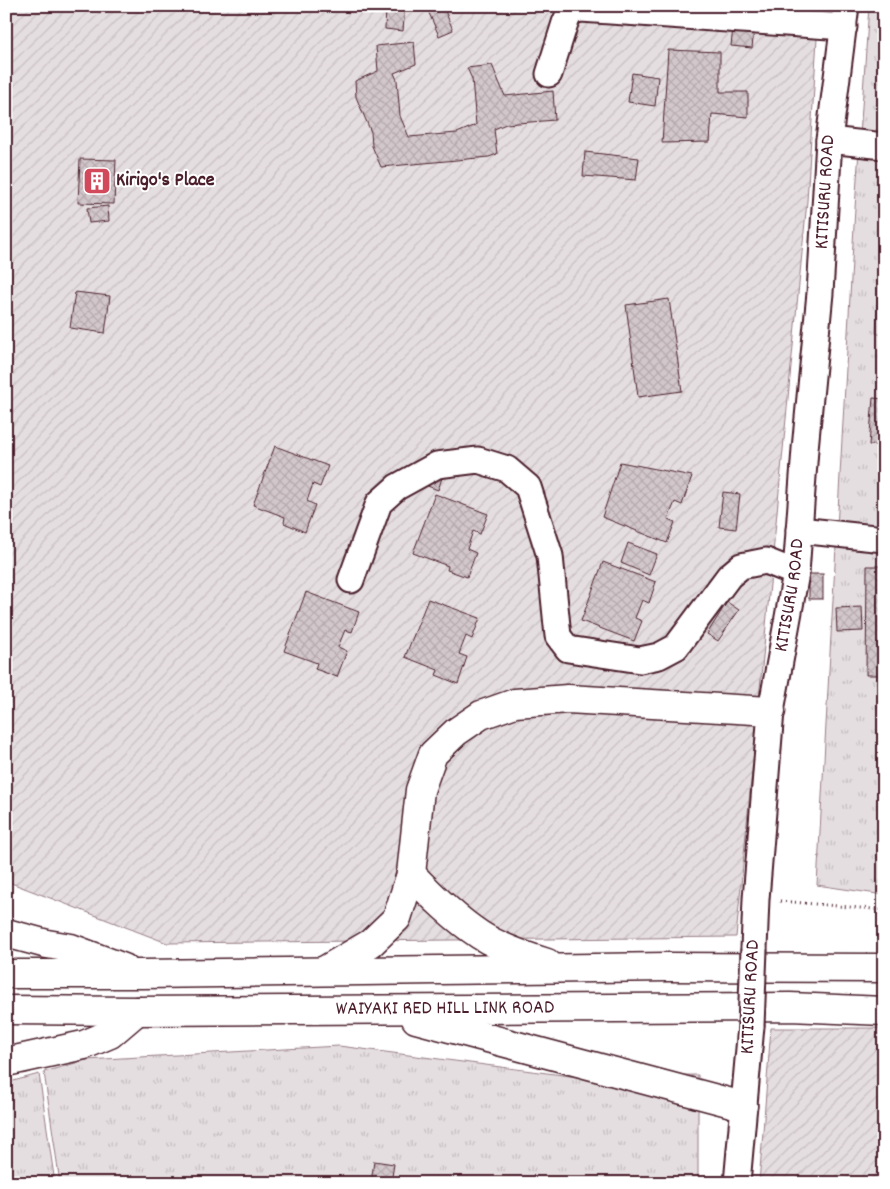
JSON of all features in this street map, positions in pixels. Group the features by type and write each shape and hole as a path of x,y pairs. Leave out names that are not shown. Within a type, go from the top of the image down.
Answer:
{"main road":[{"path":"323,971 371,943 397,918 411,874 420,790 433,754 456,732 481,716 515,702 568,699 771,711"},
{"path":"411,874 434,899 480,935 529,958 567,969"},
{"path":"6,933 71,948 142,974"},
{"name":"WAIYAKI RED HILL LINK ROAD","path":"6,974 884,968"},
{"name":"WAIYAKI RED HILL LINK ROAD","path":"6,1010 137,1011 790,1007 884,1011"},
{"path":"382,1010 743,1106"},
{"path":"6,1062 84,1045 110,1034 137,1011"}],"street":[{"path":"549,74 570,12 581,9 845,17"},
{"name":"KITISURU ROAD","path":"737,1183 751,1026 756,899 771,711 796,573 805,449 820,293 829,140 845,17"},
{"path":"829,140 884,146"},
{"path":"351,580 379,503 397,487 437,465 478,460 507,469 528,487 550,556 558,636 568,649 640,660 659,656 676,647 729,576 741,566 766,561 796,573"},
{"path":"800,530 884,539"}],"path":[{"path":"756,899 884,910"}],"green space":[{"path":"6,6 819,6 807,201 736,937 167,943 6,881"},
{"path":"869,6 884,6 884,895 817,885 855,208"},
{"path":"884,178 884,336 876,333"},
{"path":"771,1028 884,1028 884,1183 759,1183"},
{"path":"339,1046 570,1076 698,1075 698,1183 60,1183 44,1072 86,1060"},
{"path":"39,1074 55,1183 6,1183 6,1083"}],"building":[{"path":"386,6 405,6 403,31 385,29"},
{"path":"426,6 443,6 453,30 439,36"},
{"path":"733,27 754,29 752,48 731,46"},
{"path":"414,42 416,64 394,73 397,80 400,116 409,137 457,133 476,125 472,79 467,68 492,65 505,96 553,91 555,120 506,124 494,129 497,154 489,157 381,167 372,146 371,132 356,97 355,81 378,71 376,46"},
{"path":"668,50 720,52 720,92 748,92 748,117 712,114 710,142 662,143"},
{"path":"632,73 658,77 655,106 628,102"},
{"path":"585,152 639,158 636,180 583,176"},
{"name":"Kirigo's Place","path":"80,159 116,160 114,204 78,203"},
{"path":"108,206 109,221 89,223 87,208"},
{"path":"75,292 110,296 105,333 70,328"},
{"path":"669,299 682,391 638,397 626,305"},
{"path":"873,398 884,399 884,446 869,445"},
{"path":"275,446 328,466 320,487 313,484 307,501 315,505 305,532 284,523 285,517 253,505"},
{"path":"620,462 692,476 682,505 675,502 668,519 675,522 667,543 602,517"},
{"path":"445,469 438,490 425,485"},
{"path":"723,492 740,494 736,529 719,527"},
{"path":"435,494 488,514 480,534 473,531 467,549 476,553 467,577 447,570 448,566 413,553"},
{"path":"628,543 657,554 649,575 621,563"},
{"path":"603,562 656,582 649,603 642,600 635,618 642,621 634,641 581,621"},
{"path":"867,566 884,566 884,675 866,675"},
{"path":"809,574 823,574 823,599 809,599"},
{"path":"306,592 359,612 352,632 345,630 338,647 347,651 337,677 315,669 317,663 284,651"},
{"path":"428,599 480,618 472,639 466,636 459,654 467,657 458,684 436,675 438,670 405,657"},
{"path":"727,602 739,610 718,641 707,634"},
{"path":"862,607 863,631 837,632 836,608"},
{"path":"374,1161 394,1164 391,1183 371,1183"}],"place":[{"name":"Kirigo's Place","path":"97,181"}]}
